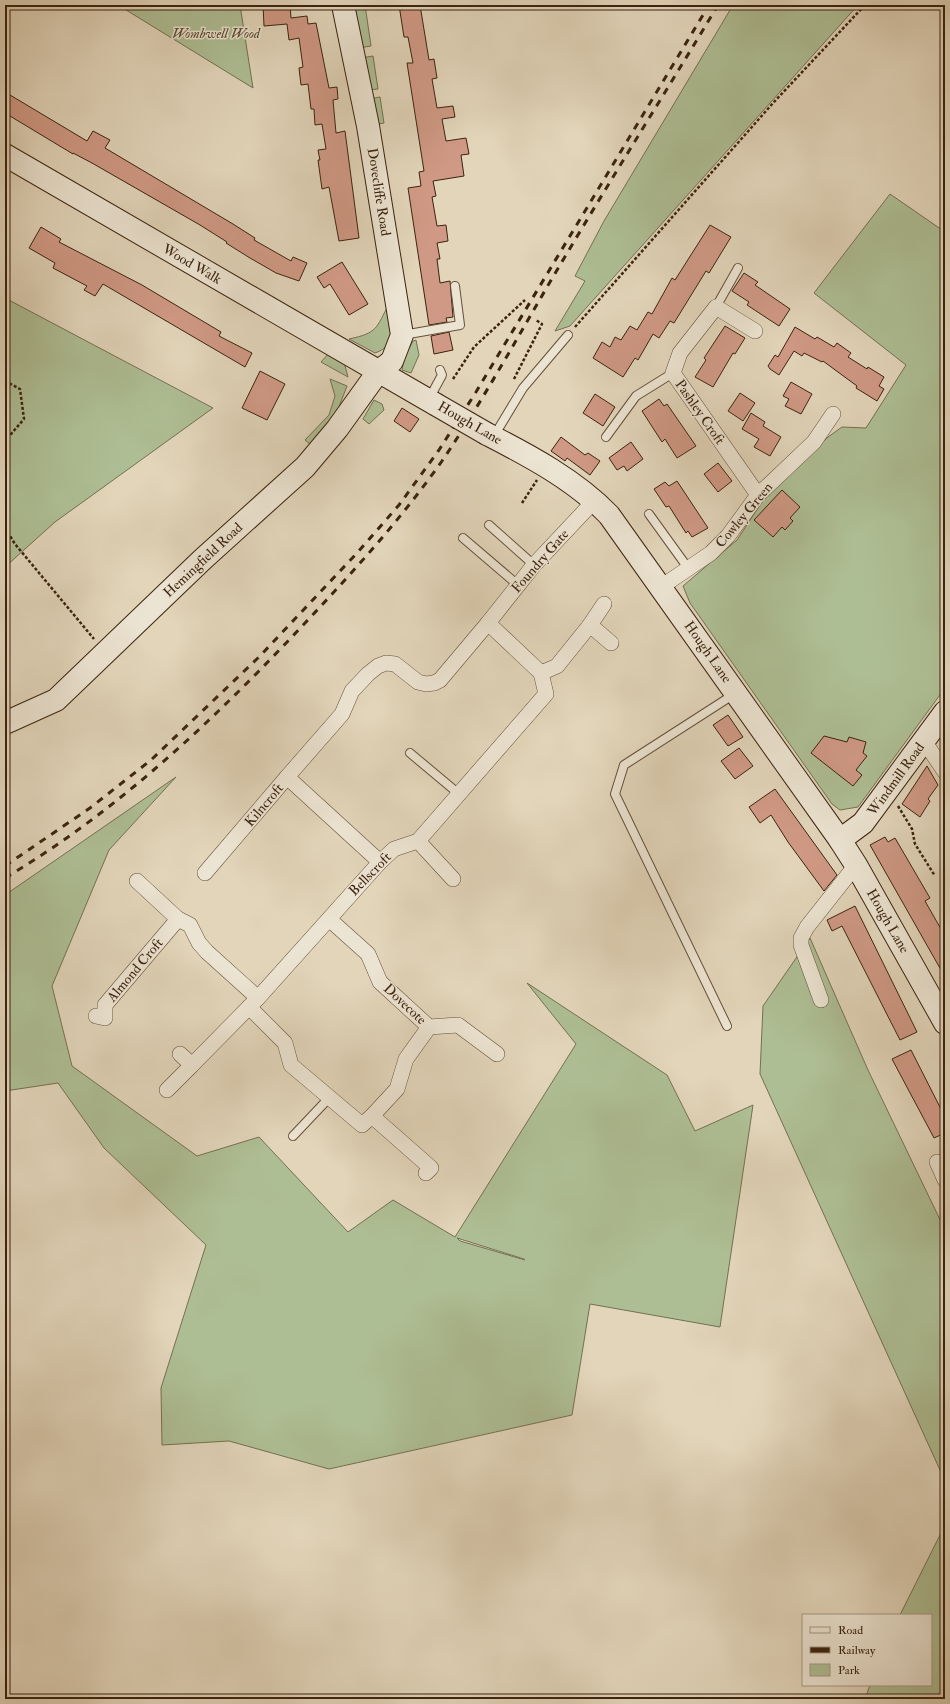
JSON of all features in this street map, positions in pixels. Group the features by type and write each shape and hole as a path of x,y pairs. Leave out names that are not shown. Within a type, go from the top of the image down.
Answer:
{"main road":[{"name":"Dovecliffe Road","path":"343,5 368,126 402,336"},
{"name":"Wood Walk","path":"5,155 378,372"},
{"path":"378,372 392,361 402,336"},
{"name":"Hough Lane","path":"378,372 547,467 595,500 609,515 840,840 856,865 945,1023"},
{"name":"Hemingfield Road","path":"5,723 56,700 203,559 305,466 337,430 378,372"},
{"name":"Windmill Road","path":"840,840 863,823 945,712"}],"street":[{"path":"716,307 755,331"},
{"name":"Pashley Croft","path":"716,307 680,353 673,373 758,495"},
{"name":"Cowley Green","path":"661,587 711,553 728,536 758,495 814,442 833,414"},
{"name":"Foundry Gate","path":"287,777 342,714 352,692 368,674 378,666 386,663 395,664 418,682 434,683 440,680 534,565 595,500"},
{"path":"541,673 557,666 590,625 604,604"},
{"path":"453,879 418,841 546,694 541,673 488,623"},
{"path":"590,625 611,643"},
{"path":"924,741 945,772"},
{"name":"Kilncroft","path":"205,873 287,777 380,862"},
{"name":"Bellscroft","path":"168,1090 253,1002 380,862 394,849 418,841"},
{"path":"821,1000 803,952 801,938 807,927 856,865"},
{"path":"137,881 178,919 190,925 199,943 253,1002"},
{"name":"Almond Croft","path":"96,1016 105,1018 105,1005 178,919"},
{"name":"Dovecote","path":"253,1002 285,1043 291,1066 362,1125 397,1089 406,1059 429,1027 380,982 368,954 329,919"},
{"path":"429,1027 458,1025 497,1054"},
{"path":"180,1054 192,1065"},
{"path":"372,1116 431,1168 426,1172"},
{"path":"937,1162 945,1180"}],"lane":[{"path":"716,307 738,268"},
{"path":"402,336 460,325 455,286"},
{"path":"491,435 524,388 568,335"},
{"path":"433,402 442,376 440,370"},
{"path":"606,437 636,396 673,373"},
{"path":"649,514 688,568"},
{"path":"489,525 534,565"},
{"path":"463,538 518,585"},
{"path":"727,1026 615,794 624,765 736,693"},
{"path":"410,753 459,794"},
{"path":"293,1136 329,1098"}],"path":[{"path":"568,335 774,102 865,5"},
{"path":"433,402 445,392 474,347 526,300"},
{"path":"524,388 514,381 542,324 536,320"},
{"path":"5,381 20,389 24,419 5,441"},
{"path":"522,503 547,467"},
{"path":"5,528 15,544 106,653"},
{"path":"888,791 912,829 915,844 935,876"}],"green space":[{"name":"Wombwell Wood","path":"118,5 240,5 253,88"},
{"path":"350,5 365,5 371,46 359,48"},
{"path":"733,5 858,5 570,326 555,331 585,281 575,276 604,221"},
{"path":"373,56 378,89 368,90 361,58"},
{"path":"380,97 384,123 374,125 369,99"},
{"path":"890,194 945,232 945,688 858,807 840,810 832,804 690,603 683,586 737,540 762,502 828,437 842,427 866,428 906,365 814,293"},
{"path":"5,298 213,408 55,522 5,567"},
{"path":"389,304 392,333 388,345 375,353 349,339 371,332 378,324"},
{"path":"416,340 419,355 411,373 402,370 404,358 413,341"},
{"path":"329,353 344,362 348,377 321,362"},
{"path":"330,379 347,386 335,417 311,445 305,440 329,415 335,396"},
{"path":"374,400 382,404 384,410 369,424 363,419"},
{"path":"176,777 109,850 52,986 72,1066 197,1156 259,1137 348,1232 393,1200 455,1237 576,1044 527,983 667,1075 695,1131 753,1105 720,1327 590,1304 572,1415 329,1469 229,1441 162,1445 161,1388 206,1245 104,1148 58,1083 5,1091 5,895","holes":["457,1238 525,1260 460,1241"]},
{"path":"810,938 868,1070 945,1230 945,1481 760,1074 763,1006"},
{"path":"945,1525 945,1699 865,1699 870,1686 932,1686 932,1614 900,1614"}],"building":[{"path":"263,5 290,5 291,18 307,16 308,24 316,23 329,88 337,87 338,99 333,100 336,133 345,131 359,238 339,241 329,187 322,189 318,150 326,149 322,124 315,125 314,109 311,109 308,84 301,85 299,68 303,67 299,38 289,40 287,24 264,26"},
{"path":"399,5 420,5 429,60 434,59 437,78 432,79 437,108 453,106 455,117 442,119 446,141 466,138 469,154 461,155 464,176 433,181 436,196 432,197 437,226 446,225 448,241 437,243 440,259 437,259 440,283 450,281 453,317 446,318 447,322 429,325 408,188 421,186 419,172 424,171 407,63 413,63 408,37 404,37"},
{"path":"5,92 87,141 93,131 110,140 105,148 233,224 255,238 254,240 291,261 293,257 307,263 299,281 276,273 226,243 227,242 200,225 92,163 73,154 5,113"},
{"path":"710,225 731,237 709,273 706,271 674,323 670,321 659,338 653,334 638,360 635,358 623,377 593,358 602,342 610,347 615,337 621,340 630,326 637,330 648,312 652,314 672,278 675,280"},
{"path":"41,227 61,239 59,242 142,285 221,332 219,336 252,353 245,367 103,284 95,296 84,290 87,286 53,268 55,263 29,248"},
{"path":"342,262 368,304 349,315 330,284 324,288 317,277"},
{"path":"744,273 758,282 755,285 790,309 779,326 747,305 749,302 732,291"},
{"path":"725,326 745,338 735,354 733,353 713,387 695,377 706,360 704,358"},
{"path":"795,327 815,339 817,337 834,347 837,343 851,353 848,357 867,369 868,367 884,377 879,386 884,389 877,401 856,388 857,386 823,361 822,362 804,353 802,356 794,351 779,375 770,369 768,366 775,355 778,357"},
{"path":"449,332 453,350 434,354 431,336"},
{"path":"260,371 285,384 267,420 242,408"},
{"path":"791,382 812,394 801,414 785,406 789,399 783,396"},
{"path":"740,393 755,403 743,421 728,411"},
{"path":"595,394 615,407 603,426 583,413"},
{"path":"659,399 664,406 667,404 696,446 677,458 665,439 662,442 642,411"},
{"path":"402,408 419,419 410,432 394,421"},
{"path":"751,413 765,422 763,426 781,437 770,456 754,447 759,439 742,429"},
{"path":"561,437 585,455 588,453 600,461 590,475 567,458 565,461 551,451"},
{"path":"631,442 643,459 627,471 624,466 617,470 609,458"},
{"path":"718,463 732,481 718,492 704,474"},
{"path":"677,481 708,528 692,537 688,531 686,533 669,506 666,507 654,489 665,482 669,486"},
{"path":"782,490 800,507 790,518 793,521 785,530 782,527 773,537 754,520"},
{"path":"728,715 743,737 728,746 713,725"},
{"path":"824,736 847,742 849,737 866,742 863,753 867,756 856,770 862,775 853,786 811,753"},
{"path":"739,748 753,766 735,779 721,761"},
{"path":"927,766 938,785 928,799 930,801 920,817 902,804"},
{"path":"775,789 837,875 824,891 788,842 771,815 760,823 749,807"},
{"path":"885,837 888,842 895,838 930,898 925,901 945,936 945,977 870,845"},
{"path":"855,906 917,1032 900,1040 842,926 832,931 827,920"},
{"path":"911,1050 945,1117 945,1133 934,1138 892,1059"}],"railway":[{"path":"5,866 90,808 151,760 259,657 357,553 399,505 439,450 476,392 709,5"},
{"path":"5,878 47,852 87,823 126,793 201,728 305,623 394,524 442,461 474,412 582,228 718,5"}]}
